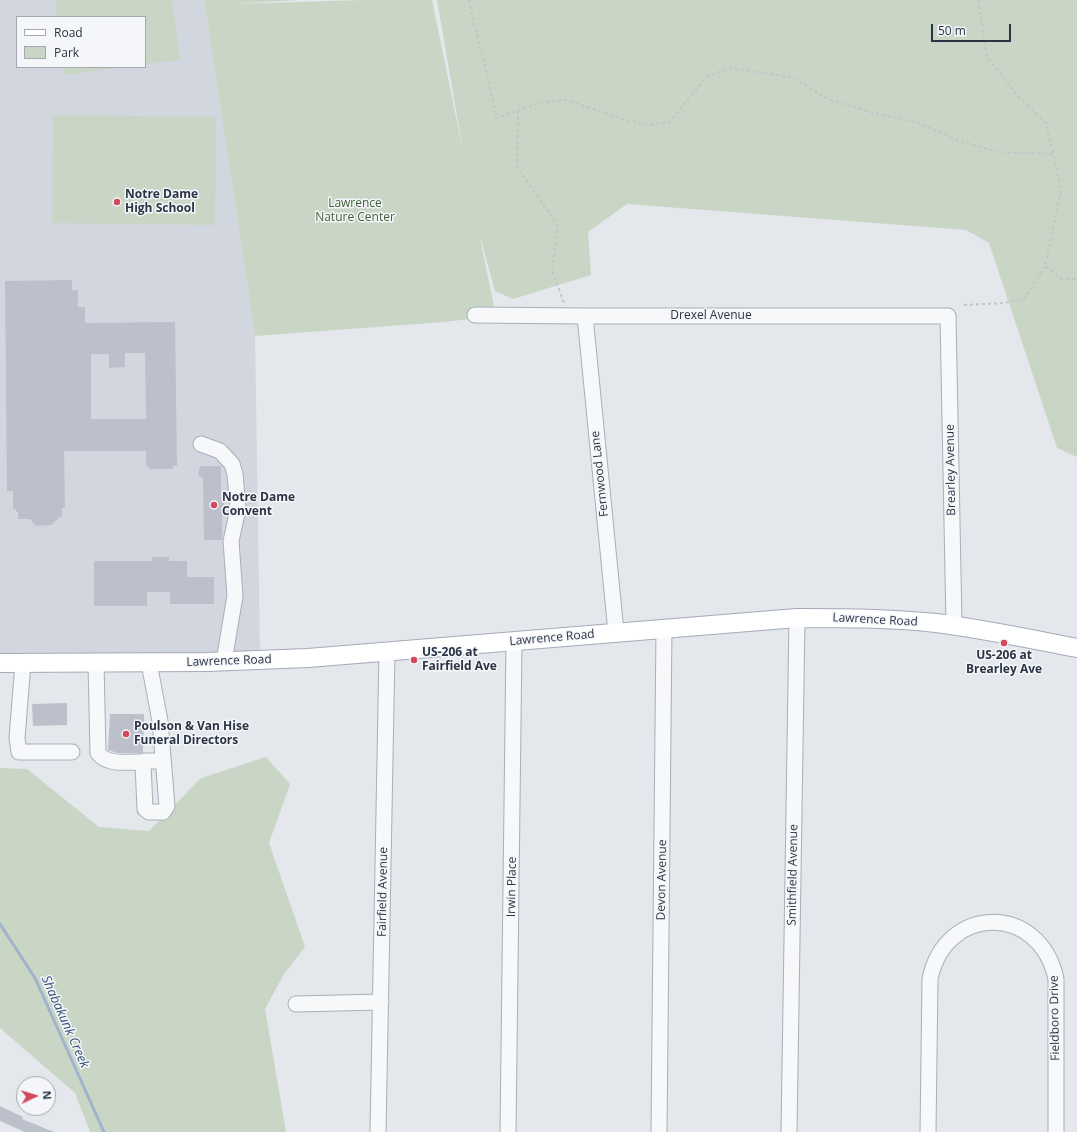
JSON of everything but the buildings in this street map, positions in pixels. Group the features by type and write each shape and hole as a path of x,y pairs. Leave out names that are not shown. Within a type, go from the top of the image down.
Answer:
{"main road":[{"name":"Lawrence Road","path":"0,663 149,663 224,661 387,652 797,618 892,620 954,625 1077,648"}],"street":[{"name":"Drexel Avenue","path":"475,315 948,316"},
{"name":"Fernwood Lane","path":"585,316 616,632"},
{"name":"Brearley Avenue","path":"948,316 954,625"},
{"path":"201,444 209,445 220,451 232,464 236,474 238,509 231,541 235,596 224,661"},
{"name":"Smithfield Avenue","path":"789,1132 797,618"},
{"name":"Devon Avenue","path":"660,1132 664,628"},
{"name":"Irwin Place","path":"508,1132 514,641"},
{"name":"Fairfield Avenue","path":"378,1132 387,652"},
{"path":"23,663 17,738 18,752 72,752"},
{"path":"96,663 98,753 102,758 110,761 139,762 143,764"},
{"path":"143,764 145,809 149,812 163,812 167,806 160,721 149,663"},
{"path":"143,764 145,761 163,761"},
{"name":"Fieldboro Drive","path":"928,1132 930,979 933,966 938,953 947,942 958,933 982,923 996,922 1009,924 1031,935 1048,954 1053,966 1056,979 1056,1132"},
{"path":"296,1004 381,1002"}],"path":[{"path":"469,0 476,34 491,84 496,118 543,102 567,100 623,119 650,125 670,122 707,76 730,68 791,77 828,99 870,112 916,122 960,140 998,152 1052,154"},
{"path":"964,305 1005,303 1025,298 1045,266 1061,190 1046,123 1018,96 987,57 978,0"},
{"path":"518,111 517,167 558,225 552,270 569,316"},
{"path":"1045,266 1062,279 1077,279"}],"shaded area":[{"name":"Notre Dame High School","path":"0,0 204,0 255,336 260,652 0,654"}],"green space":[{"path":"55,0 172,0 180,60 146,64 146,16 57,16"},
{"name":"Lawrence Nature Center","path":"204,0 298,0 230,4 363,0 432,0 463,151 437,0 1077,0 1077,457 1057,448 989,243 966,230 627,204 588,232 591,275 513,299 495,291 479,233 496,316 444,322 255,336"},
{"path":"63,68 117,68 64,75"},
{"path":"53,115 216,117 215,225 52,223"},
{"path":"266,757 290,784 269,843 305,947 284,974 265,1009 286,1132 90,1132 75,1093 0,1028 0,768 27,769 99,827 149,831 201,778"}],"waterway":[{"name":"Shabakunk Creek","path":"0,924 35,978 104,1132"}],"place":[{"name":"Notre Dame High School","path":"117,202"},
{"name":"Notre Dame Convent","path":"214,505"},
{"name":"US-206 at Brearley Ave","path":"1004,643"},
{"name":"US-206 at Fairfield Ave","path":"414,660"},
{"name":"Poulson & Van Hise Funeral Directors","path":"126,734"}]}
